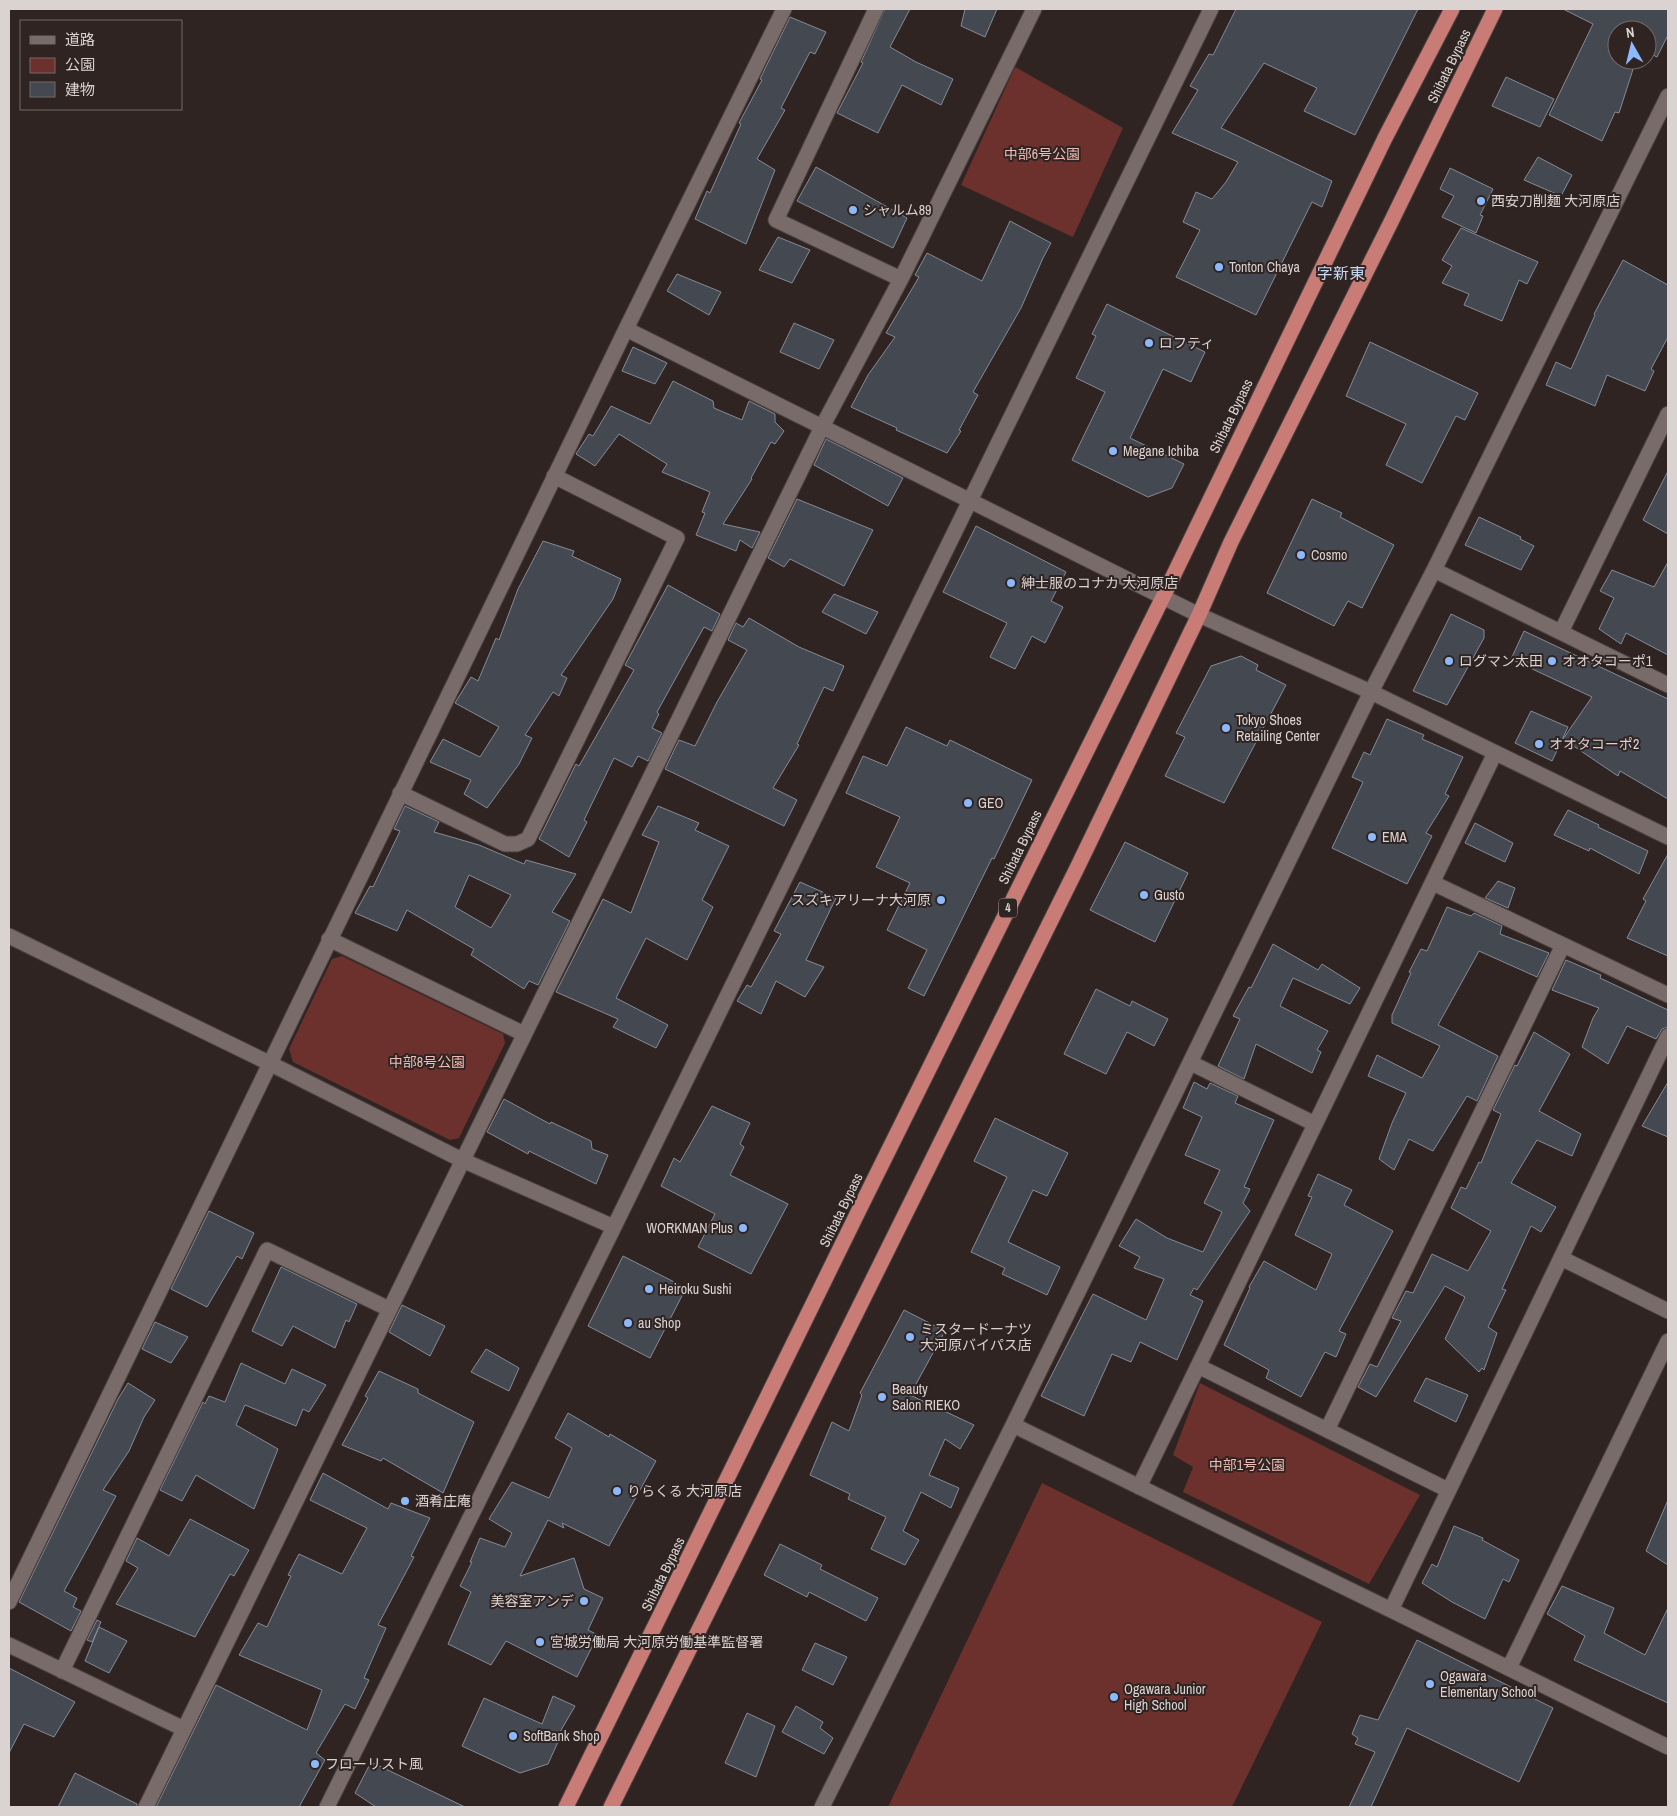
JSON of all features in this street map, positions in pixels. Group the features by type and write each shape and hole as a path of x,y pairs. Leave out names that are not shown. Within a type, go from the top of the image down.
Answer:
{"highway":[{"name":"Shibata Bypass","path":"566,1807 1162,597 1385,138 1452,9"},
{"name":"Shibata Bypass","path":"611,1807 1078,866 1199,615 1231,542 1496,9"}],"street":[{"path":"9,1602 554,476 784,9"},
{"path":"876,9 776,220 902,279"},
{"path":"146,1807 822,427 902,279 1034,9"},
{"path":"328,1807 1211,9"},
{"path":"822,1807 1013,1425 1371,692 1434,570 1668,96"},
{"path":"626,329 1162,597 1371,692 1668,837"},
{"path":"1561,632 1668,414"},
{"path":"400,793 505,844 517,844 528,839 678,538 554,476"},
{"path":"1434,570 1668,685"},
{"path":"1139,1487 1495,753"},
{"path":"1433,882 1668,995"},
{"path":"9,936 462,1160 614,1227"},
{"path":"329,939 524,1034"},
{"path":"1326,1430 1563,945"},
{"path":"1391,1610 1668,1036"},
{"path":"1191,1063 1315,1124"},
{"path":"62,1671 267,1250 389,1309"},
{"path":"1561,1258 1668,1311"},
{"path":"1509,1668 1668,1341"},
{"path":"1198,1366 1448,1490"},
{"path":"1013,1425 1668,1747"},
{"path":"9,1646 184,1729"}],"green space":[{"name":"中部6号公園","path":"1015,67 1123,128 1073,237 961,185"},
{"name":"中部8号公園","path":"342,956 503,1034 505,1043 459,1138 450,1140 293,1062 289,1049 332,959"},
{"name":"中部1号公園","path":"1200,1383 1420,1495 1369,1584 1183,1492 1193,1467 1173,1455"},
{"name":"Ogawara Junior High School","path":"1042,1483 1322,1622 1232,1807 888,1807"}],"building":[{"path":"885,9 910,9 890,47 916,62 953,79 941,105 902,85 878,133 837,113 863,63 861,62"},
{"path":"965,9 997,9 985,37 961,26"},
{"path":"1236,9 1418,9 1355,135 1304,111 1317,88 1264,63 1221,128 1332,181 1322,207 1312,202 1256,315 1176,277 1200,230 1183,222 1196,192 1212,199 1226,182 1238,162 1172,133 1198,90 1190,86 1209,54 1213,55"},
{"path":"1563,9 1668,9 1668,35 1657,57 1657,20 1607,20 1607,70 1633,70 1619,113 1615,112 1602,141 1549,115 1593,24"},
{"path":"790,17 826,32 815,54 810,52 781,108 785,110 757,159 775,170 746,244 695,219 707,191 710,193 741,124 739,123 762,80 760,79"},
{"path":"1506,77 1554,99 1540,127 1492,106"},
{"path":"1538,157 1572,175 1561,196 1524,180"},
{"name":"シャルム89","path":"816,167 907,218 893,248 797,201"},
{"path":"1450,168 1493,189 1480,215 1483,216 1476,233 1442,217 1454,196 1440,189"},
{"path":"1010,221 1051,243 1021,308 973,392 978,395 959,430 961,431 947,453 851,407 868,375 895,337 886,333 919,277 915,275 927,253 982,281"},
{"path":"1461,228 1538,262 1527,284 1519,280 1502,321 1464,305 1469,294 1442,283 1452,266 1442,260"},
{"path":"778,237 810,250 792,283 759,270"},
{"path":"1623,260 1668,285 1668,337 1651,369 1654,371 1645,391 1607,375 1595,406 1546,385 1556,362 1571,369 1594,314"},
{"path":"677,274 721,292 709,315 667,291"},
{"path":"1107,304 1205,352 1191,382 1163,369 1130,438 1184,464 1172,488 1148,497 1072,460 1105,392 1076,378 1096,336 1092,334"},
{"path":"794,323 834,340 819,369 780,352"},
{"path":"1370,342 1478,393 1465,420 1456,416 1422,483 1386,465 1406,424 1346,396"},
{"path":"633,347 667,363 655,384 622,371"},
{"path":"673,381 713,401 714,408 742,420 749,401 775,414 775,422 784,431 775,444 771,442 752,479 723,524 760,532 752,548 740,540 736,551 696,535 705,513 702,512 710,492 662,472 667,464 619,434 595,466 576,454 589,434 593,436 611,406 650,424"},
{"path":"826,439 903,478 888,506 814,465"},
{"path":"1668,471 1668,534 1643,520"},
{"path":"797,499 873,530 844,586 790,559 784,567 768,558"},
{"path":"1312,499 1342,513 1340,517 1394,545 1362,608 1348,601 1334,626 1267,593"},
{"path":"1479,517 1521,537 1520,539 1534,546 1521,570 1465,545"},
{"path":"976,526 1066,572 1051,601 1063,607 1045,643 1032,636 1015,669 990,657 1007,623 943,592"},
{"path":"543,541 574,551 572,556 621,579 613,599 561,675 567,678 559,696 553,692 525,735 532,738 519,764 487,808 464,794 471,780 430,762 443,739 480,757 499,727 455,703 471,677 478,681 496,638 499,640 518,589"},
{"path":"1668,562 1668,655 1626,633 1621,644 1599,629 1614,598 1600,591 1612,570 1654,587"},
{"path":"668,585 720,614 712,631 704,627 657,712 659,714 652,728 662,733 648,761 638,756 632,767 614,758 584,820 587,822 569,857 539,839 576,764 579,766 634,670 625,665"},
{"path":"834,594 878,612 866,634 822,612"},
{"name":"ログマン太田","path":"1451,614 1484,630 1484,638 1447,705 1413,691"},
{"path":"749,618 799,647 844,666 833,691 824,687 797,744 799,745 773,788 797,800 784,826 665,769 679,740 695,746 717,702 747,650 728,640 736,623 743,627"},
{"path":"1524,631 1668,699 1668,799 1620,771 1618,776 1563,739 1592,697 1511,659"},
{"path":"1241,656 1258,665 1256,670 1286,685 1224,803 1165,776 1185,737 1176,733 1211,666"},
{"path":"1531,711 1568,727 1552,761 1515,743"},
{"path":"1387,719 1424,735 1422,739 1463,757 1445,794 1449,796 1426,833 1432,836 1407,884 1332,848 1363,782 1352,777 1364,752 1370,755"},
{"path":"906,727 947,746 950,740 1032,780 924,996 908,988 927,950 887,930 910,883 876,867 900,817 846,793 863,756 887,766"},
{"path":"405,806 439,822 434,832 479,845 524,864 526,860 576,874 552,912 570,921 538,985 529,981 524,989 471,955 474,949 407,910 397,931 355,913 370,886 373,887 400,831 394,829","holes":["469,875 511,895 491,928 455,907"]},
{"path":"658,806 699,823 695,830 729,846 702,900 713,907 687,960 646,938 616,998 668,1025 656,1048 613,1027 618,1019 556,992 603,899 631,913 659,842 642,835"},
{"path":"1568,810 1648,851 1639,874 1590,848 1589,851 1554,835"},
{"path":"1475,823 1513,843 1505,862 1465,843"},
{"path":"1125,842 1188,873 1155,942 1090,910"},
{"path":"1668,854 1668,956 1627,938 1646,901 1643,899"},
{"path":"1498,881 1515,888 1508,908 1485,898"},
{"path":"800,882 836,898 806,960 824,967 805,997 776,981 761,1014 737,1001 747,985 751,987 781,934 774,931"},
{"path":"1447,907 1471,916 1474,913 1502,926 1500,934 1549,953 1537,977 1479,951 1438,1025 1498,1056 1477,1101 1467,1096 1433,1151 1409,1139 1394,1170 1379,1159 1392,1123 1406,1093 1368,1076 1377,1055 1422,1078 1440,1046 1392,1023 1392,1015 1411,973 1409,972 1421,949 1427,951"},
{"path":"1273,944 1318,970 1322,964 1360,988 1350,1004 1293,978 1280,1006 1328,1031 1317,1050 1321,1052 1312,1073 1256,1044 1244,1079 1218,1066 1240,1019 1233,1016 1249,987 1251,988"},
{"path":"1566,960 1601,975 1600,978 1668,1010 1668,1027 1662,1029 1656,1039 1627,1026 1608,1064 1582,1047 1593,1018 1599,1008 1552,990"},
{"path":"1096,989 1130,1006 1132,1001 1168,1019 1154,1046 1127,1032 1106,1074 1064,1054"},
{"path":"1534,1032 1570,1054 1539,1111 1581,1134 1572,1156 1537,1140 1511,1183 1556,1207 1541,1232 1531,1226 1502,1289 1506,1290 1488,1327 1497,1333 1484,1370 1482,1368 1479,1372 1445,1339 1465,1297 1445,1286 1376,1397 1358,1387 1370,1364 1377,1367 1401,1321 1392,1318 1406,1291 1413,1293 1432,1254 1468,1271 1491,1231 1451,1208 1461,1187 1466,1189 1479,1162 1481,1163 1501,1114 1493,1110"},
{"path":"1194,1082 1207,1089 1210,1083 1238,1096 1235,1103 1274,1120 1244,1187 1250,1189 1243,1203 1250,1211 1197,1290 1194,1288 1190,1295 1203,1301 1177,1360 1140,1342 1131,1362 1112,1354 1084,1416 1041,1396 1093,1294 1146,1320 1164,1279 1134,1268 1140,1257 1119,1246 1136,1219 1167,1238 1203,1252 1222,1212 1204,1203 1220,1170 1185,1155 1202,1117 1183,1108"},
{"path":"1668,1082 1668,1137 1642,1126"},
{"path":"504,1099 550,1124 551,1122 591,1141 592,1149 608,1155 596,1184 529,1151 528,1154 487,1132"},
{"path":"712,1106 750,1123 740,1144 744,1147 730,1175 788,1204 751,1274 698,1247 715,1214 661,1186 674,1158 680,1162"},
{"path":"995,1118 1068,1153 1047,1196 1033,1190 1008,1242 1060,1267 1047,1295 1002,1274 1005,1268 971,1252 1007,1177 974,1161"},
{"path":"1318,1174 1352,1190 1344,1205 1393,1231 1339,1331 1346,1334 1336,1357 1325,1352 1301,1397 1266,1378 1269,1370 1224,1345 1249,1287 1264,1261 1316,1290 1332,1254 1295,1235 1312,1197 1308,1196"},
{"path":"209,1211 254,1233 242,1259 237,1256 207,1307 171,1289"},
{"path":"623,1256 686,1288 650,1358 588,1326"},
{"path":"281,1267 357,1304 349,1322 346,1320 335,1348 293,1326 282,1346 252,1331"},
{"path":"402,1305 445,1326 430,1356 389,1332"},
{"path":"904,1310 945,1331 910,1395 974,1425 960,1449 945,1439 929,1475 959,1488 951,1508 921,1492 903,1531 919,1540 905,1565 871,1549 886,1517 848,1499 850,1494 810,1475 832,1422 849,1431 862,1395 860,1393"},
{"path":"155,1322 188,1337 171,1363 142,1349"},
{"path":"486,1349 519,1368 509,1391 471,1372"},
{"path":"241,1363 285,1384 292,1369 326,1385 309,1412 303,1409 296,1426 245,1405 236,1425 278,1449 254,1509 196,1475 182,1501 160,1490 203,1402 205,1404 209,1396 225,1402"},
{"path":"379,1371 418,1389 418,1393 474,1422 443,1493 383,1458 381,1461 342,1445 368,1398 365,1396"},
{"path":"1426,1378 1468,1395 1456,1422 1414,1401"},
{"path":"128,1383 155,1400 144,1417 129,1451 103,1490 116,1496 64,1591 77,1598 73,1607 81,1611 71,1631 19,1602 118,1399"},
{"path":"568,1413 609,1437 610,1434 656,1461 609,1546 562,1523 564,1528 548,1520 520,1576 574,1558 584,1589 603,1598 588,1630 598,1635 577,1677 506,1641 491,1665 448,1644 471,1592 460,1586 472,1562 470,1562 480,1538 505,1547 512,1533 489,1519 512,1482 549,1498 572,1448 555,1438"},
{"path":"323,1473 388,1509 391,1503 430,1518 411,1556 414,1557 378,1625 386,1628 364,1678 369,1680 355,1709 345,1704 316,1753 325,1760 299,1807 156,1807 216,1685 307,1730 322,1690 239,1655 258,1623 267,1627 291,1576 288,1575 299,1554 342,1574 367,1528 310,1500"},
{"path":"1668,1500 1668,1565 1646,1551"},
{"path":"190,1519 249,1550 234,1576 230,1574 195,1637 116,1604 138,1568 126,1561 137,1538 169,1556"},
{"path":"1454,1526 1483,1538 1482,1540 1519,1560 1509,1582 1503,1579 1485,1619 1452,1602 1422,1583 1432,1564 1437,1567"},
{"path":"780,1544 822,1565 820,1569 878,1598 866,1621 809,1592 807,1597 764,1575"},
{"path":"1562,1586 1614,1608 1604,1633 1645,1655 1668,1608 1668,1703 1574,1660 1585,1636 1547,1614"},
{"path":"97,1620 101,1622 92,1642 87,1640"},
{"path":"99,1627 127,1641 109,1673 85,1661"},
{"path":"1417,1640 1553,1708 1519,1782 1407,1728 1371,1807 1349,1807 1375,1752 1355,1744 1358,1738 1352,1734 1360,1715 1378,1720"},
{"path":"815,1643 847,1657 833,1685 802,1670"},
{"path":"9,1668 75,1702 54,1737 24,1724 9,1753"},
{"path":"553,1696 575,1706 560,1732 562,1733 548,1764 520,1773 462,1746 484,1698 542,1724"},
{"path":"796,1706 823,1722 820,1728 833,1738 824,1754 782,1732"},
{"path":"747,1713 775,1726 756,1777 725,1763"},
{"path":"371,1762 465,1807 376,1807 355,1793"},
{"path":"75,1773 137,1804 137,1807 58,1807"}],"place":[{"name":"西安刀削麺 大河原店","path":"1481,201"},
{"name":"シャルム89","path":"853,210"},
{"name":"Tonton Chaya","path":"1219,267"},
{"name":"ロフティ","path":"1149,343"},
{"name":"Megane Ichiba","path":"1113,451"},
{"name":"Cosmo","path":"1301,555"},
{"name":"紳士服のコナカ 大河原店","path":"1011,583"},
{"name":"ログマン太田","path":"1449,661"},
{"name":"オオタコーポ1","path":"1552,661"},
{"name":"Tokyo Shoes Retailing Center","path":"1226,728"},
{"name":"オオタコーポ2","path":"1539,744"},
{"name":"GEO","path":"968,803"},
{"name":"EMA","path":"1372,837"},
{"name":"Gusto","path":"1144,895"},
{"name":"スズキアリーナ大河原","path":"941,900"},
{"name":"WORKMAN Plus","path":"743,1228"},
{"name":"Heiroku Sushi","path":"649,1289"},
{"name":"au Shop","path":"628,1323"},
{"name":"ミスタードーナツ 大河原バイパス店","path":"910,1337"},
{"name":"Beauty Salon RIEKO","path":"882,1397"},
{"name":"りらくる 大河原店","path":"617,1491"},
{"name":"酒肴庄庵","path":"405,1501"},
{"name":"美容室アンデ","path":"584,1601"},
{"name":"宮城労働局 大河原労働基準監督署","path":"540,1642"},
{"name":"Ogawara Elementary School","path":"1430,1684"},
{"name":"Ogawara Junior High School","path":"1114,1697"},
{"name":"SoftBank Shop","path":"513,1736"},
{"name":"フローリスト風","path":"315,1764"}],"district":[{"name":"字新東","path":"1341,273"}]}
